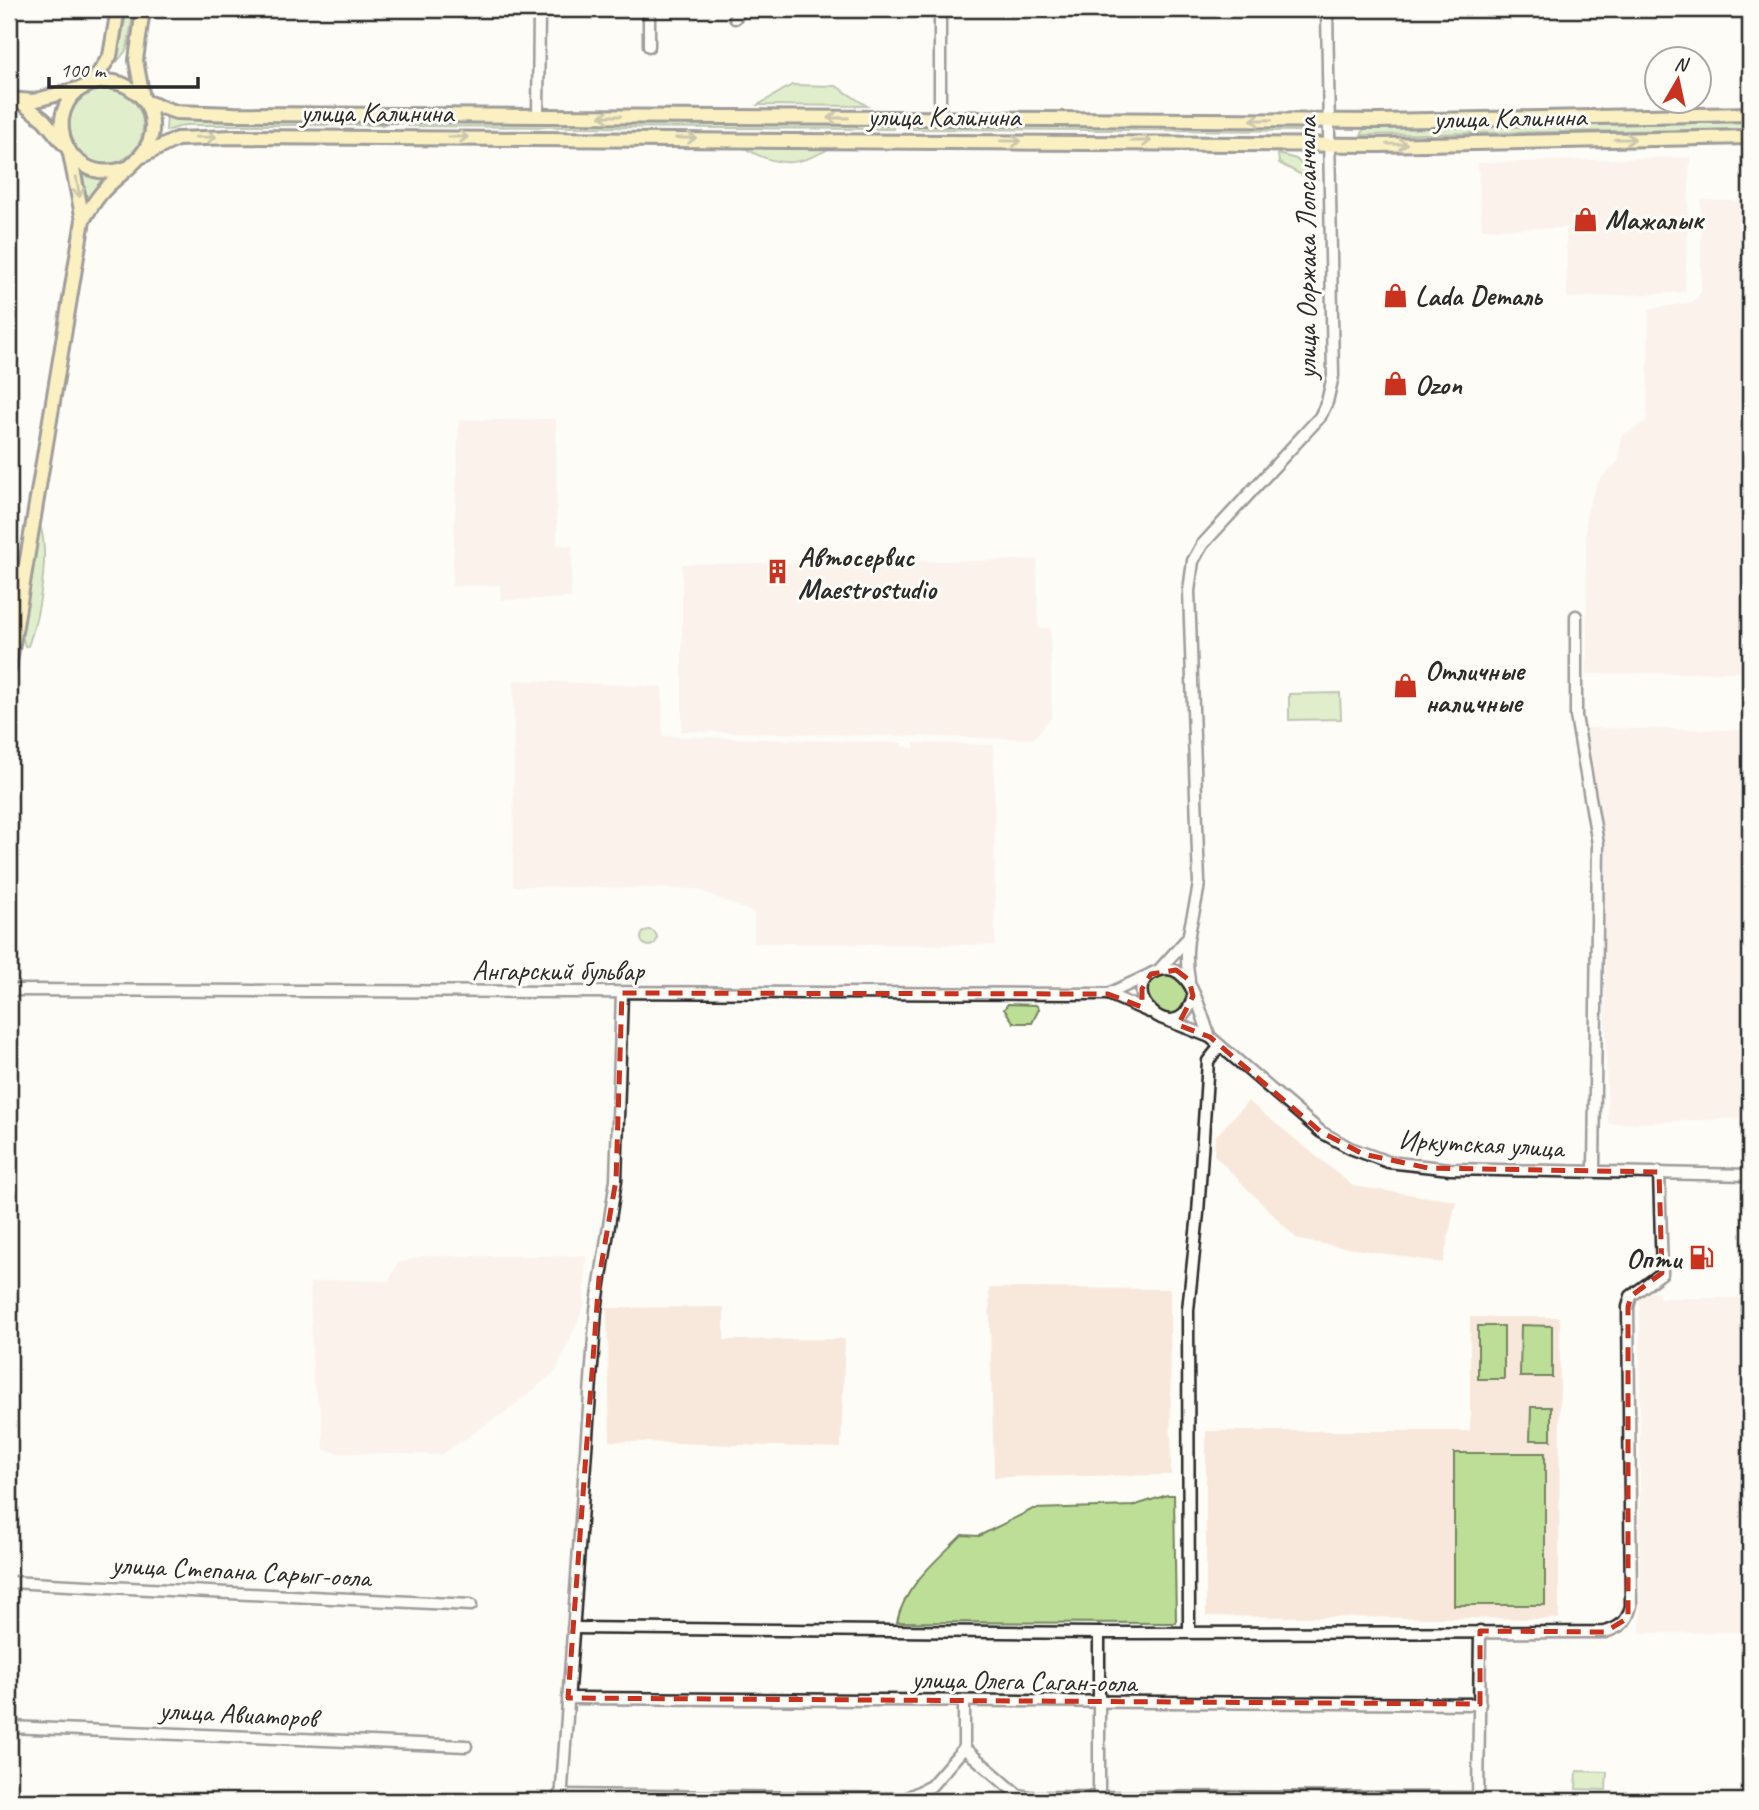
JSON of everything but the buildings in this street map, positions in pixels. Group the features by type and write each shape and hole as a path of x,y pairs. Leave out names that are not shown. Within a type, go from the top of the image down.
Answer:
{"main road":[{"path":"9,668 83,220 61,126 63,114 75,94 88,85 110,56 118,9"},
{"path":"83,220 104,190 142,156 152,133 152,120 144,101 136,60 143,9"},
{"path":"15,101 47,99 88,85 117,82 128,86 144,101"},
{"path":"15,101 44,120 68,151 96,171 127,168"},
{"name":"улица Калинина","path":"144,101 163,109 195,114 1329,121 1750,114"},
{"path":"390,115 390,136"},
{"path":"896,139 897,118"},
{"name":"улица Калинина","path":"142,156 161,145 196,137 1329,143 1750,137"}],"street":[{"path":"538,116 539,9"},
{"path":"649,9 649,46"},
{"path":"940,9 940,118"},
{"name":"улица Ооржака Лопсанчапа","path":"1189,980 1186,939 1194,916 1199,883 1189,578 1193,561 1202,545 1308,432 1327,402 1333,365 1326,9"},
{"path":"9,569 25,571"},
{"path":"1576,616 1576,716 1598,844 1594,1171"},
{"name":"улица Ооржака Лопсанчапа","path":"1155,972 1186,939"},
{"path":"1176,970 1189,980 1193,996 1191,1004 1180,1016 1164,1019 1149,1012 1142,997 1142,989 1155,972 1176,970"},
{"name":"Ангарский бульвар","path":"9,990 1108,993 1155,972"},
{"path":"622,993 616,1180 599,1278 560,1797 905,1799 932,1786 964,1748 964,1702"},
{"name":"Ангарский бульвар","path":"1108,993 1149,1012"},
{"name":"Иркутская улица","path":"1193,996 1210,1037"},
{"name":"Иркутская улица","path":"1164,1019 1210,1037 1321,1132 1375,1158 1427,1168 1750,1175"},
{"path":"1189,1632 1188,1310 1198,1213 1208,1061 1220,1046"},
{"path":"573,1628 1099,1633 1605,1632 1620,1627 1628,1618 1631,1605 1628,1307 1631,1296 1662,1273 1659,1172"},
{"name":"улица Степана Сарыг-оола","path":"9,1582 471,1605"},
{"path":"964,1748 1018,1795 1099,1800 1478,1800 1480,1632"},
{"path":"1099,1633 1099,1800"},
{"name":"улица Олега Саган-оола","path":"568,1698 1100,1704 1480,1704"},
{"name":"улица Авиаторов","path":"9,1727 466,1746"}],"highlighted area":[{"path":"1176,970 1189,980 1193,996 1178,1025 1210,1037 1321,1132 1363,1154 1428,1168 1659,1172 1662,1273 1631,1296 1628,1307 1628,1618 1605,1632 1480,1631 1480,1704 568,1698 599,1278 616,1180 622,993 1108,994 1142,1007 1142,989 1151,974"}],"shaded area":[{"name":"Мажалык","path":"1690,157 1685,292 1567,298 1566,228 1482,229 1478,163"},
{"path":"1701,200 1750,201 1750,672 1587,674 1586,515 1597,483 1619,460 1621,436 1647,421 1649,309 1693,302 1701,292"},
{"path":"556,419 557,545 572,546 571,598 501,600 500,585 452,586 459,420"},
{"path":"1037,560 1038,628 1050,628 1052,717 1033,739 682,731 682,564"},
{"path":"514,680 662,687 663,736 902,743 902,747 914,748 914,743 994,745 995,945 754,943 754,913 697,889 513,886"},
{"path":"1585,728 1750,730 1750,1118 1608,1124 1601,827"},
{"path":"1248,1101 1353,1186 1456,1201 1443,1263 1298,1240 1214,1155 1215,1137"},
{"path":"421,1256 586,1256 584,1307 556,1371 511,1408 441,1455 338,1453 324,1450 321,1411 313,1383 310,1283 336,1280 389,1281 397,1264"},
{"path":"989,1288 1170,1289 1171,1475 994,1477"},
{"path":"1640,1292 1659,1292 1660,1298 1750,1298 1750,1632 1640,1633"},
{"path":"724,1307 724,1340 845,1339 841,1448 610,1441 607,1308"},
{"path":"1470,1317 1560,1317 1559,1619 1206,1616 1206,1431 1470,1431"}],"green space":[{"path":"127,9 134,9 127,49 117,62"},
{"path":"792,85 836,86 867,106 758,105"},
{"path":"105,88 119,91 132,99 140,112 143,126 140,140 132,153 119,161 105,164 91,161 78,153 70,140 67,126 70,112 78,99 91,91"},
{"path":"167,112 386,119 385,125 185,125 166,131"},
{"path":"408,119 895,122 894,129 408,126"},
{"path":"915,122 1306,123 1305,131 913,129"},
{"path":"1750,122 1750,129 1361,135 1364,129"},
{"path":"837,144 812,157 789,162 766,159 741,146"},
{"path":"1278,154 1296,159 1317,179 1311,180 1279,163"},
{"path":"83,172 105,177 87,205"},
{"path":"39,523 44,567 32,634 28,646 25,646 21,633"},
{"path":"1340,693 1341,719 1289,720 1289,694"},
{"path":"649,930 655,932 655,944 649,946 643,944 641,938 643,932"},
{"path":"1167,973 1182,979 1188,994 1182,1009 1167,1015 1152,1009 1146,994 1152,979"},
{"path":"1008,1004 1036,1005 1039,1009 1032,1023 1014,1023 1004,1009"},
{"path":"1521,1325 1552,1326 1552,1377 1520,1377"},
{"path":"1478,1326 1504,1326 1504,1379 1478,1379"},
{"path":"1531,1407 1551,1407 1551,1440 1530,1440"},
{"path":"1454,1453 1545,1453 1545,1605 1454,1605"},
{"path":"1174,1495 1176,1623 897,1622 914,1585 962,1535 979,1536 1033,1509 1133,1506"},
{"path":"1577,1771 1607,1772 1606,1790 1576,1789"}],"place":[{"name":"Мажалык","path":"1585,219"},
{"name":"Lada Dеталь","path":"1395,295"},
{"name":"Ozon","path":"1395,384"},
{"name":"Автосервис Maestrostudio","path":"778,572"},
{"name":"Отличные наличные","path":"1405,686"},
{"name":"Опти","path":"1701,1258"}]}
